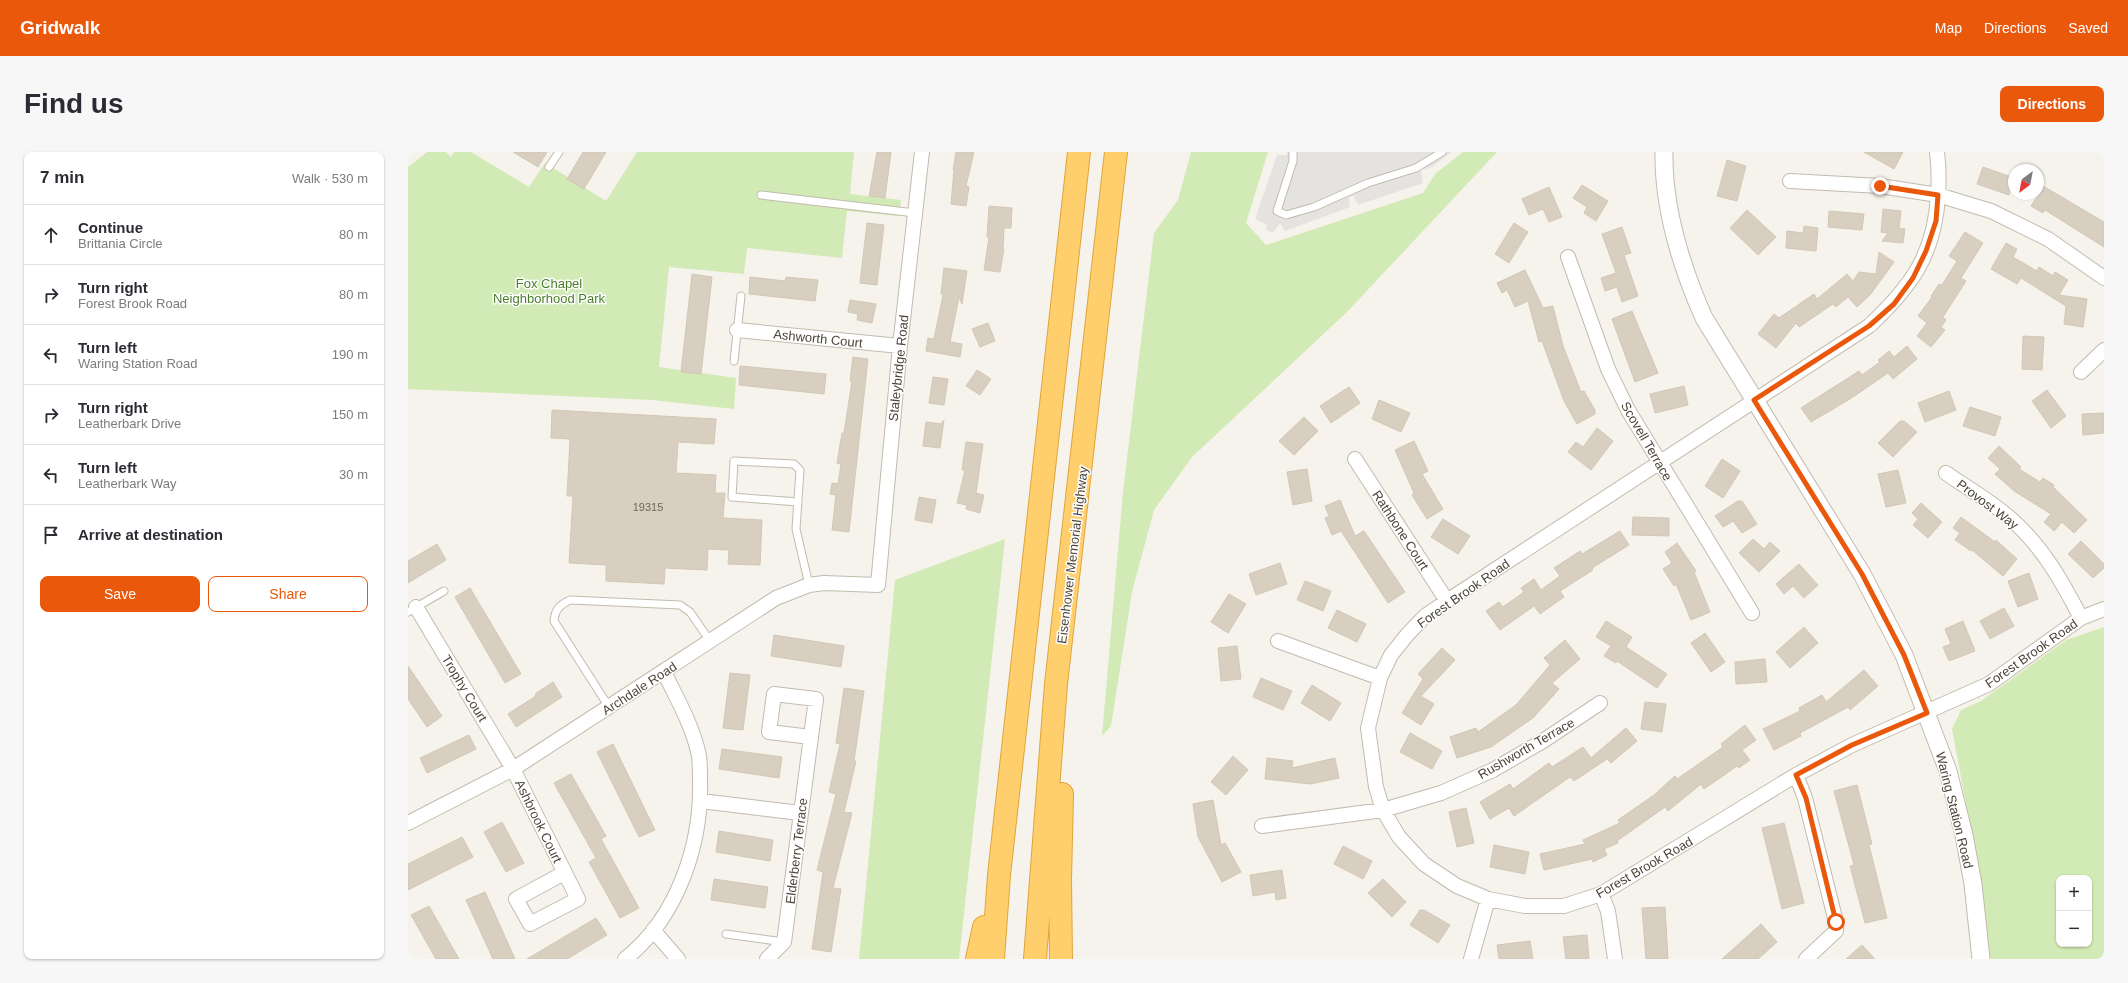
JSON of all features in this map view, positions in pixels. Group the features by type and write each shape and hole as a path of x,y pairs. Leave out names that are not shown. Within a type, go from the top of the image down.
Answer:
{"highway":[{"path":"993,959 1005,818 1079,152"},
{"name":"Eisenhower Memorial Highway","path":"1035,959 1056,684 1066,607 1116,152"},
{"path":"1061,959 1060,880 1066,607"},
{"path":"977,959 1005,818"}],"street":[{"name":"Staleybridge Road","path":"878,585 900,346 922,152"},
{"name":"Waring Station Road","path":"1664,152 1667,201 1686,278 1704,318 1862,574 1904,655 1927,713 1948,771 1964,835 1973,884 1981,959"},
{"name":"Forest Brook Road","path":"1937,152 1939,166 1936,221 1926,251 1913,278 1894,304 1869,326 1447,601 1425,616 1407,635 1391,656 1380,678 1368,728 1376,787 1383,810 1399,837 1424,864 1457,886 1488,899 1525,906 1564,906 1601,894 1796,775 1852,745 1927,713 1989,684 2081,618 2104,609"},
{"path":"1790,181 1880,186 1938,195 1991,211 2048,239 2104,278"},
{"name":"Scovell Terrace","path":"1568,257 1608,369 1628,410 1752,612"},
{"name":"Ashworth Court","path":"737,330 900,346"},
{"path":"2081,372 2104,350"},
{"name":"Rathbone Court","path":"1355,459 1447,601"},
{"name":"Provost Way","path":"1946,473 2010,518 2035,543 2056,571 2081,618"},
{"name":"Archdale Road","path":"408,823 513,769 776,598 809,585 824,583 878,585"},
{"name":"Trophy Court","path":"412,610 513,769"},
{"path":"1278,641 1380,678"},
{"path":"625,959 653,930 671,905 682,881 695,832 701,801 699,757 688,720 664,672"},
{"name":"Rushworth Terrace","path":"1262,826 1383,810 1440,793 1493,770 1543,741 1600,702"},
{"name":"Elderberry Terrace","path":"784,942 811,737"},
{"name":"Ashbrook Court","path":"513,769 564,873"},
{"path":"1796,775 1806,798 1836,922 1836,931 1806,959"},
{"path":"701,801 800,814"},
{"path":"1601,894 1608,912 1615,959"},
{"path":"1471,959 1488,899"},
{"path":"653,930 678,959"},
{"path":"768,959 784,942"}],"lane":[{"path":"549,167 559,152"},
{"path":"1293,152 1292,161 1277,211 1281,215 1314,208 1368,183 1416,168 1442,152"},
{"path":"761,196 915,213"},
{"path":"734,361 741,296"},
{"path":"798,502 732,497 734,461 794,464 800,470 798,502 796,529 809,585"},
{"path":"412,610 444,591"},
{"path":"609,707 554,621 555,613 560,605 570,600 680,605 690,612 710,641"},
{"path":"726,934 784,942"}],"green space":[{"name":"Fox Chapel Neighborhood Park","path":"427,152 446,152 451,157 454,152 471,152 529,187 545,163 606,201 637,152 854,152 850,194 901,200 899,216 847,211 842,258 747,248 744,274 669,267 659,367 736,378 734,409 652,400 408,389 408,167"},
{"path":"1191,152 1268,152 1246,223 1266,245 1423,193 1435,174 1463,152 1497,152 1347,312 1192,457 1154,510 1132,592 1111,726 1102,736 1123,492 1154,233 1178,200"},
{"path":"1005,539 959,959 859,959 895,580"},
{"path":"2104,627 2104,959 1990,959 1976,858 1952,729 1961,710 1981,701 2066,640"}],"shaded area":[{"path":"1287,152 1452,152 1432,167 1421,170 1423,183 1358,205 1354,196 1349,197 1350,207 1285,231 1280,223 1273,233 1266,230 1267,225 1255,219 1277,155 1287,155"}],"building":[{"path":"513,152 547,152 538,167"},
{"path":"583,152 606,152 584,189 567,179"},
{"path":"877,152 891,152 885,198 869,196"},
{"path":"956,152 974,152 966,186 969,187 966,206 951,204 953,170"},
{"path":"1864,152 1903,152 1894,169"},
{"path":"1727,160 1746,166 1737,201 1717,196"},
{"path":"1983,167 2008,176 2008,195 1977,184"},
{"path":"1582,185 1608,201 1596,221 1584,213 1587,207 1573,198"},
{"path":"1549,187 1562,217 1549,222 1543,209 1529,215 1522,199"},
{"path":"2044,187 2104,222 2104,247 2045,210 2043,213 2031,206 2035,200 2044,200"},
{"path":"989,206 1012,208 1011,228 1004,228 1004,249 1000,272 984,270 989,238 987,237"},
{"path":"1883,209 1901,211 1899,228 1905,229 1903,243 1882,241 1888,233 1881,232"},
{"path":"1747,210 1776,237 1758,255 1730,228"},
{"path":"1829,211 1864,214 1862,230 1828,227"},
{"path":"867,223 884,225 877,285 860,283"},
{"path":"1514,223 1528,232 1509,263 1495,254"},
{"path":"1804,226 1818,228 1816,251 1786,248 1787,231 1803,233"},
{"path":"1622,227 1631,253 1624,255 1638,296 1622,302 1617,287 1605,291 1601,278 1616,273 1602,234"},
{"path":"1965,232 1983,243 1961,278 1966,281 1943,317 1946,320 1941,327 1945,330 1931,347 1917,336 1927,323 1918,316 1932,297 1931,296 1939,284 1942,285 1957,261 1949,256"},
{"path":"2006,243 2017,249 2013,257 2037,271 2039,267 2053,276 2055,272 2068,280 2059,295 2087,299 2083,327 2064,324 2066,306 2021,278 2017,284 1991,269"},
{"path":"1879,252 1894,262 1870,295 1857,307 1848,297 1836,307 1833,304 1799,327 1796,323 1776,348 1758,334 1774,314 1779,318 1814,294 1817,299 1847,274 1853,281 1859,272 1876,274"},
{"path":"944,268 967,271 962,304 959,297 950,342 962,344 960,357 926,351 928,338 934,339 943,295 941,294"},
{"path":"1525,270 1543,308 1553,306 1563,346 1581,392 1584,391 1595,410 1595,414 1577,424 1564,401 1542,341 1539,342 1528,301 1515,307 1507,290 1502,293 1497,283"},
{"path":"692,274 712,277 701,374 681,372"},
{"path":"750,277 785,281 786,277 818,280 815,301 749,294"},
{"path":"850,300 876,304 872,323 857,320 858,314 848,312"},
{"path":"1632,311 1658,373 1635,382 1612,319"},
{"path":"988,323 995,341 980,347 972,329"},
{"path":"2023,336 2044,337 2042,370 2022,369"},
{"path":"1907,346 1917,359 1893,379 1888,373 1850,399 1811,422 1801,408 1859,371 1862,375 1880,362 1878,360 1889,351 1894,357"},
{"path":"853,357 868,359 849,532 832,530 836,495 830,494 832,483 838,484 841,464 837,463 842,433 844,433 852,381 850,381"},
{"path":"740,366 826,374 824,394 739,385"},
{"path":"977,370 991,379 980,395 966,386"},
{"path":"933,377 948,379 944,405 929,403"},
{"path":"1684,386 1688,405 1655,413 1650,394"},
{"path":"1349,387 1360,403 1331,423 1320,406"},
{"path":"2047,390 2066,416 2051,428 2032,401"},
{"path":"1949,391 1956,410 1925,422 1918,403"},
{"path":"1379,400 1410,413 1401,432 1372,419"},
{"path":"1970,407 2001,417 1995,436 1963,426"},
{"path":"552,410 716,419 714,444 678,442 676,473 716,475 715,493 725,493 723,518 762,520 760,565 728,564 729,550 708,549 707,570 665,568 664,584 606,581 606,565 569,563 573,496 567,496 570,439 551,438"},
{"path":"2104,413 2104,433 2083,435 2082,414"},
{"path":"1304,417 1318,431 1294,455 1279,441"},
{"path":"944,420 940,448 923,446 926,422 941,424"},
{"path":"1900,421 1904,421 1917,432 1893,457 1878,443"},
{"path":"1597,428 1613,441 1591,470 1568,452 1576,442 1583,447"},
{"path":"1414,441 1428,471 1422,474 1443,509 1427,519 1412,495 1414,493 1395,450"},
{"path":"966,442 983,444 976,493 984,495 980,513 966,509 967,505 957,503 965,470 962,470"},
{"path":"1999,446 2021,467 2019,469 2040,482 2043,478 2054,485 2053,487 2087,520 2074,533 2062,522 2054,531 2044,522 2051,514 2014,491 1995,474 2000,469 1988,458"},
{"path":"1722,459 1740,471 1723,498 1705,486"},
{"path":"1307,469 1312,501 1293,505 1287,472"},
{"path":"1898,470 1906,503 1886,507 1878,474"},
{"path":"919,497 936,500 932,523 915,520"},
{"path":"1340,500 1355,536 1364,531 1405,592 1388,603 1341,531 1332,535 1325,518 1329,516 1325,506"},
{"path":"1738,501 1742,501 1757,524 1742,533 1733,521 1723,527 1715,516"},
{"path":"1921,503 1942,522 1928,538 1913,525 1918,519 1912,513"},
{"path":"1633,517 1669,518 1669,536 1632,535"},
{"path":"1961,517 1995,542 1996,540 2017,559 2003,576 1972,550 1971,551 1955,540 1960,533 1953,528"},
{"path":"1443,519 1470,536 1458,554 1431,537"},
{"path":"1620,531 1629,545 1592,568 1593,570 1560,591 1564,597 1540,614 1534,606 1500,630 1486,611 1499,602 1503,607 1524,592 1521,588 1534,579 1541,590 1560,576 1554,568 1580,551 1582,554"},
{"path":"1753,539 1764,549 1770,542 1780,551 1759,572 1739,553"},
{"path":"2081,541 2104,564 2104,568 2093,578 2068,554"},
{"path":"1677,543 1696,571 1694,572 1710,612 1691,620 1676,584 1674,586 1663,569 1672,563 1665,552"},
{"path":"437,544 446,560 408,583 408,561"},
{"path":"1280,563 1287,584 1256,595 1249,574"},
{"path":"1799,564 1818,585 1804,598 1793,586 1784,594 1776,584"},
{"path":"2029,573 2038,599 2018,607 2008,581"},
{"path":"1305,581 1331,591 1323,611 1297,600"},
{"path":"470,588 521,674 505,683 455,597"},
{"path":"1229,594 1246,604 1228,633 1211,622"},
{"path":"2004,608 2014,626 1990,639 1980,621"},
{"path":"1337,610 1366,624 1357,642 1328,628"},
{"path":"1606,621 1632,637 1626,647 1667,674 1657,688 1617,661 1616,663 1604,656 1611,646 1596,637"},
{"path":"1963,621 1975,651 1949,661 1943,647 1951,644 1945,629"},
{"path":"1804,627 1818,643 1790,668 1776,652"},
{"path":"1705,633 1725,662 1711,672 1691,643"},
{"path":"774,635 844,646 841,667 771,656"},
{"path":"1565,640 1580,659 1552,683 1559,689 1533,718 1491,747 1457,758 1450,737 1476,728 1478,732 1516,705 1550,665 1544,658"},
{"path":"1237,646 1241,679 1221,681 1218,648"},
{"path":"1442,648 1455,660 1421,696 1434,704 1421,725 1402,713 1423,679 1418,674"},
{"path":"1765,659 1767,682 1736,684 1735,662"},
{"path":"408,666 442,716 427,727 408,699"},
{"path":"1864,670 1878,686 1850,710 1848,707 1800,733 1801,736 1774,750 1763,729 1800,711 1799,708 1822,695 1826,702"},
{"path":"730,673 750,675 743,730 723,728"},
{"path":"1261,678 1292,691 1283,710 1253,697"},
{"path":"553,682 562,697 516,727 508,714 536,696 535,694"},
{"path":"1312,685 1341,703 1330,721 1301,703"},
{"path":"844,688 864,691 854,761 856,761 844,812 852,813 833,888 841,889 831,952 812,949 823,872 817,870 836,794 829,792 840,744 836,743"},
{"path":"1645,702 1666,704 1662,732 1641,729"},
{"path":"1745,725 1756,740 1742,750 1750,760 1739,768 1737,766 1704,789 1701,784 1668,811 1665,807 1617,841 1618,843 1604,849 1607,855 1593,862 1592,859 1544,870 1540,854 1585,844 1583,840 1620,823 1618,820 1654,795 1675,776 1677,779 1723,747 1721,744"},
{"path":"1626,728 1637,741 1611,763 1607,759 1574,781 1570,777 1514,816 1509,808 1490,819 1480,802 1510,784 1513,789 1549,763 1552,767 1583,747 1591,758"},
{"path":"1410,733 1442,751 1432,769 1400,752"},
{"path":"469,735 476,749 427,773 420,758"},
{"path":"613,744 655,830 639,837 597,752"},
{"path":"722,749 782,757 779,778 719,769"},
{"path":"1233,756 1248,770 1226,795 1211,782"},
{"path":"1267,758 1293,761 1292,768 1335,758 1339,778 1310,784 1265,779"},
{"path":"571,774 606,836 601,839 639,908 620,918 589,862 596,858 554,783"},
{"path":"1857,785 1872,844 1869,845 1887,918 1865,923 1850,866 1854,865 1834,791"},
{"path":"1213,800 1221,845 1225,843 1241,872 1222,882 1198,837 1193,804"},
{"path":"1466,808 1474,843 1457,847 1449,812"},
{"path":"502,822 524,863 506,872 484,832"},
{"path":"1784,823 1804,903 1782,909 1762,828"},
{"path":"719,831 773,840 770,861 716,852"},
{"path":"462,837 473,857 408,890 408,864"},
{"path":"1494,845 1529,852 1525,874 1490,867"},
{"path":"1343,846 1372,861 1363,879 1334,864"},
{"path":"1282,870 1286,898 1276,900 1275,892 1253,896 1250,875"},
{"path":"714,879 768,887 765,908 711,900"},
{"path":"1383,879 1406,902 1392,917 1368,893"},
{"path":"485,892 515,959 493,959 466,900"},
{"path":"429,906 459,959 436,959 411,915"},
{"path":"1665,907 1668,959 1646,959 1642,908"},
{"path":"1420,910 1424,910 1450,925 1438,943 1410,925"},
{"path":"596,918 607,935 567,959 527,959"},
{"path":"1761,924 1777,942 1758,959 1722,959"},
{"path":"1587,935 1589,959 1566,959 1563,937"},
{"path":"1530,941 1533,959 1499,959 1497,945"},
{"path":"1862,945 1875,959 1846,959"}],"route":[{"path":"1836,922 1806,798 1796,775 1852,745 1927,713 1904,655 1862,574 1754,400 1869,326 1894,304 1913,278 1926,251 1936,221 1938,195 1880,186"}]}
